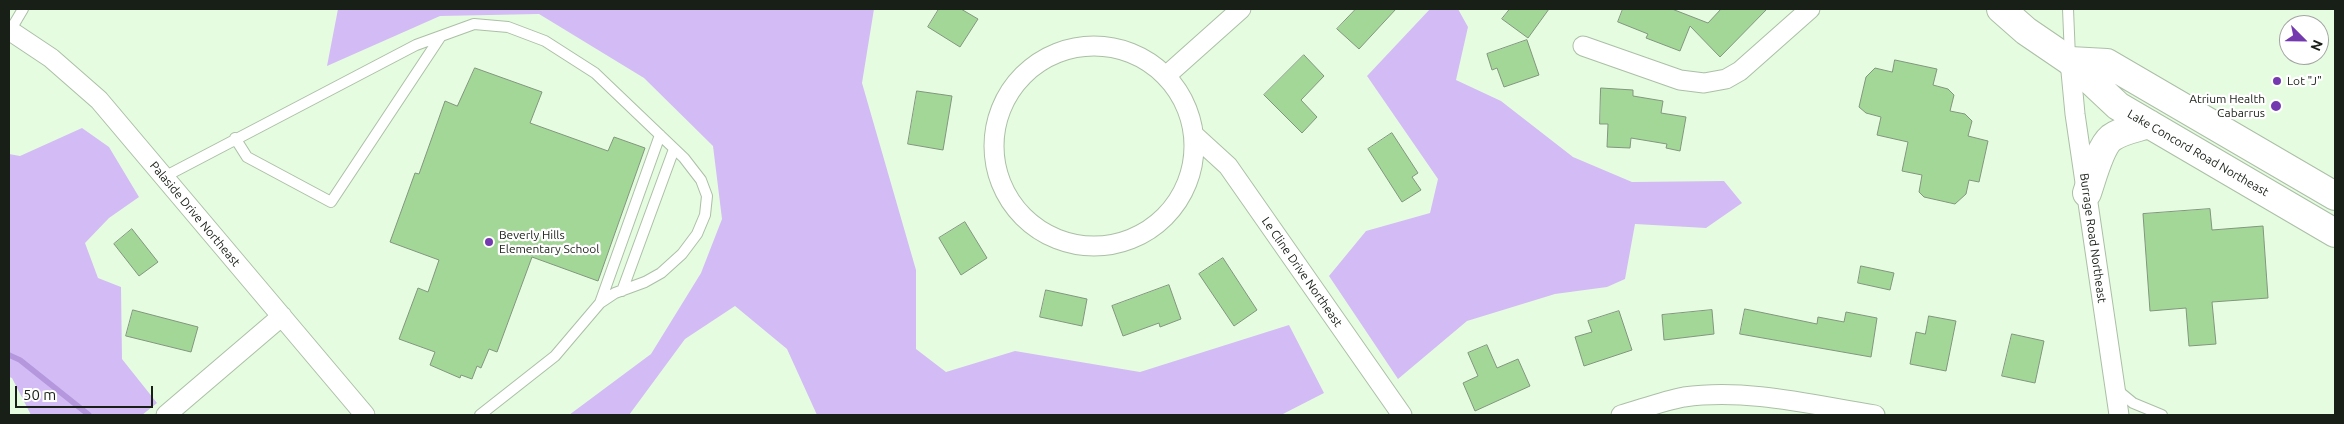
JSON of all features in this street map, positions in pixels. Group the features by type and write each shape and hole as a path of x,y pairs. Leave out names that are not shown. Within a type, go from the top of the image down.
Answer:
{"main road":[{"name":"Lake Concord Road Northeast","path":"2001,9 2026,31 2070,61 2118,106 2335,233"},
{"path":"2070,61 2107,63 2335,196"},
{"path":"2087,193 2100,157 2110,139 2123,131 2149,124"}],"street":[{"path":"1166,75 1241,9"},
{"path":"1583,46 1680,80 1704,83 1726,79 1740,71 1810,9"},
{"name":"Palaside Drive Northeast","path":"10,31 51,58 82,84 365,415"},
{"path":"1105,46 1134,53 1151,62 1166,75 1180,93 1190,113 1194,135 1192,166 1188,181 1177,202 1162,220 1143,234 1121,243 1098,246 1074,245 1052,237 1032,225 1015,208 1003,189 996,166 994,143 998,119 1006,97 1015,84 1039,62 1056,53 1075,47 1105,46"},
{"name":"Burrage Road Northeast","path":"2070,61 2119,415"},
{"name":"Le Cline Drive Northeast","path":"1194,135 1228,166 1402,415"},
{"path":"166,415 282,316"},
{"path":"1621,415 1664,402 1712,395 1756,396 1875,415"}],"lane":[{"path":"10,31 23,9"},
{"path":"2068,9 2070,61"},
{"path":"164,178 235,138 416,45 474,24 508,27 545,41 595,72 674,149 701,180 707,196 706,215 697,234 682,254 661,273 600,303"},
{"path":"235,138 247,157 331,202 441,36"},
{"path":"480,415 555,356 600,303 660,135"},
{"path":"622,291 674,149"},
{"path":"2115,388 2133,403 2162,415"}],"shaded area":[{"path":"338,9 874,9 862,83 916,270 916,349 946,372 1015,351 1140,372 1289,325 1324,393 1281,415 817,415 787,349 735,306 685,339 629,415 569,415 651,354 701,273 722,219 713,146 644,78 539,14 440,16 327,66"},
{"path":"1430,9 1458,9 1468,27 1456,80 1501,101 1573,157 1632,182 1724,181 1742,203 1706,228 1635,224 1625,279 1607,287 1555,294 1467,321 1398,379 1329,276 1366,231 1430,213 1438,179 1367,76"},
{"path":"82,128 109,147 139,197 109,218 85,243 98,278 121,287 122,359 157,403 142,415 31,415 12,378 9,377 9,154 20,156"}],"building":[{"path":"939,9 961,9 978,19 960,47 928,27"},
{"path":"1356,9 1396,9 1359,49 1337,29"},
{"path":"1510,9 1549,9 1528,38 1502,19"},
{"path":"1623,9 1672,9 1708,23 1721,9 1767,9 1720,57 1690,26 1680,51 1646,38 1648,34 1618,22"},
{"path":"1527,40 1539,75 1504,87 1497,68 1492,70 1487,54"},
{"path":"1304,55 1324,76 1301,100 1317,117 1302,133 1264,95"},
{"path":"1895,60 1937,69 1933,85 1948,89 1954,95 1950,111 1965,114 1972,121 1968,136 1988,141 1979,182 1969,180 1966,194 1955,204 1924,197 1919,192 1922,175 1902,171 1908,142 1877,135 1881,117 1866,113 1859,107 1866,77 1875,68 1892,72"},
{"path":"475,68 542,92 530,123 608,151 614,137 645,148 598,281 532,257 497,352 489,349 481,368 477,366 472,379 461,375 460,378 430,365 435,352 399,339 418,288 428,292 439,260 390,242 415,173 419,174 445,101 457,106"},
{"path":"1601,88 1633,90 1633,96 1663,101 1661,113 1686,117 1680,151 1666,148 1667,144 1631,138 1630,148 1607,147 1608,124 1600,124"},
{"path":"917,91 952,96 943,150 908,144"},
{"path":"1392,133 1418,173 1412,177 1421,190 1402,202 1368,149"},
{"path":"2210,209 2212,230 2263,226 2268,298 2212,302 2216,344 2189,346 2186,308 2150,311 2143,214"},
{"path":"965,222 987,258 961,275 939,238"},
{"path":"132,229 158,262 139,276 114,244"},
{"path":"1223,258 1257,310 1234,326 1199,274"},
{"path":"1861,266 1894,273 1890,290 1858,283"},
{"path":"1169,285 1181,319 1160,327 1159,323 1123,336 1112,306"},
{"path":"1046,290 1087,299 1082,326 1040,317"},
{"path":"1745,309 1817,324 1818,317 1844,322 1846,312 1877,318 1871,357 1740,334"},
{"path":"133,310 198,327 191,352 126,336"},
{"path":"1712,310 1714,334 1664,340 1662,315"},
{"path":"1619,311 1632,350 1584,366 1575,337 1592,332 1588,321"},
{"path":"1929,316 1956,321 1946,371 1910,364 1916,332 1925,334"},
{"path":"2012,334 2044,341 2035,383 2002,376"},
{"path":"1487,345 1497,368 1518,359 1530,386 1475,411 1463,383 1478,376 1468,353"}],"waterway":[{"path":"9,355 20,360 89,415"}],"place":[{"name":"Lot \"J\"","path":"2277,81"},
{"name":"Atrium Health Cabarrus","path":"2276,106"},
{"name":"Beverly Hills Elementary School","path":"489,242"}]}
